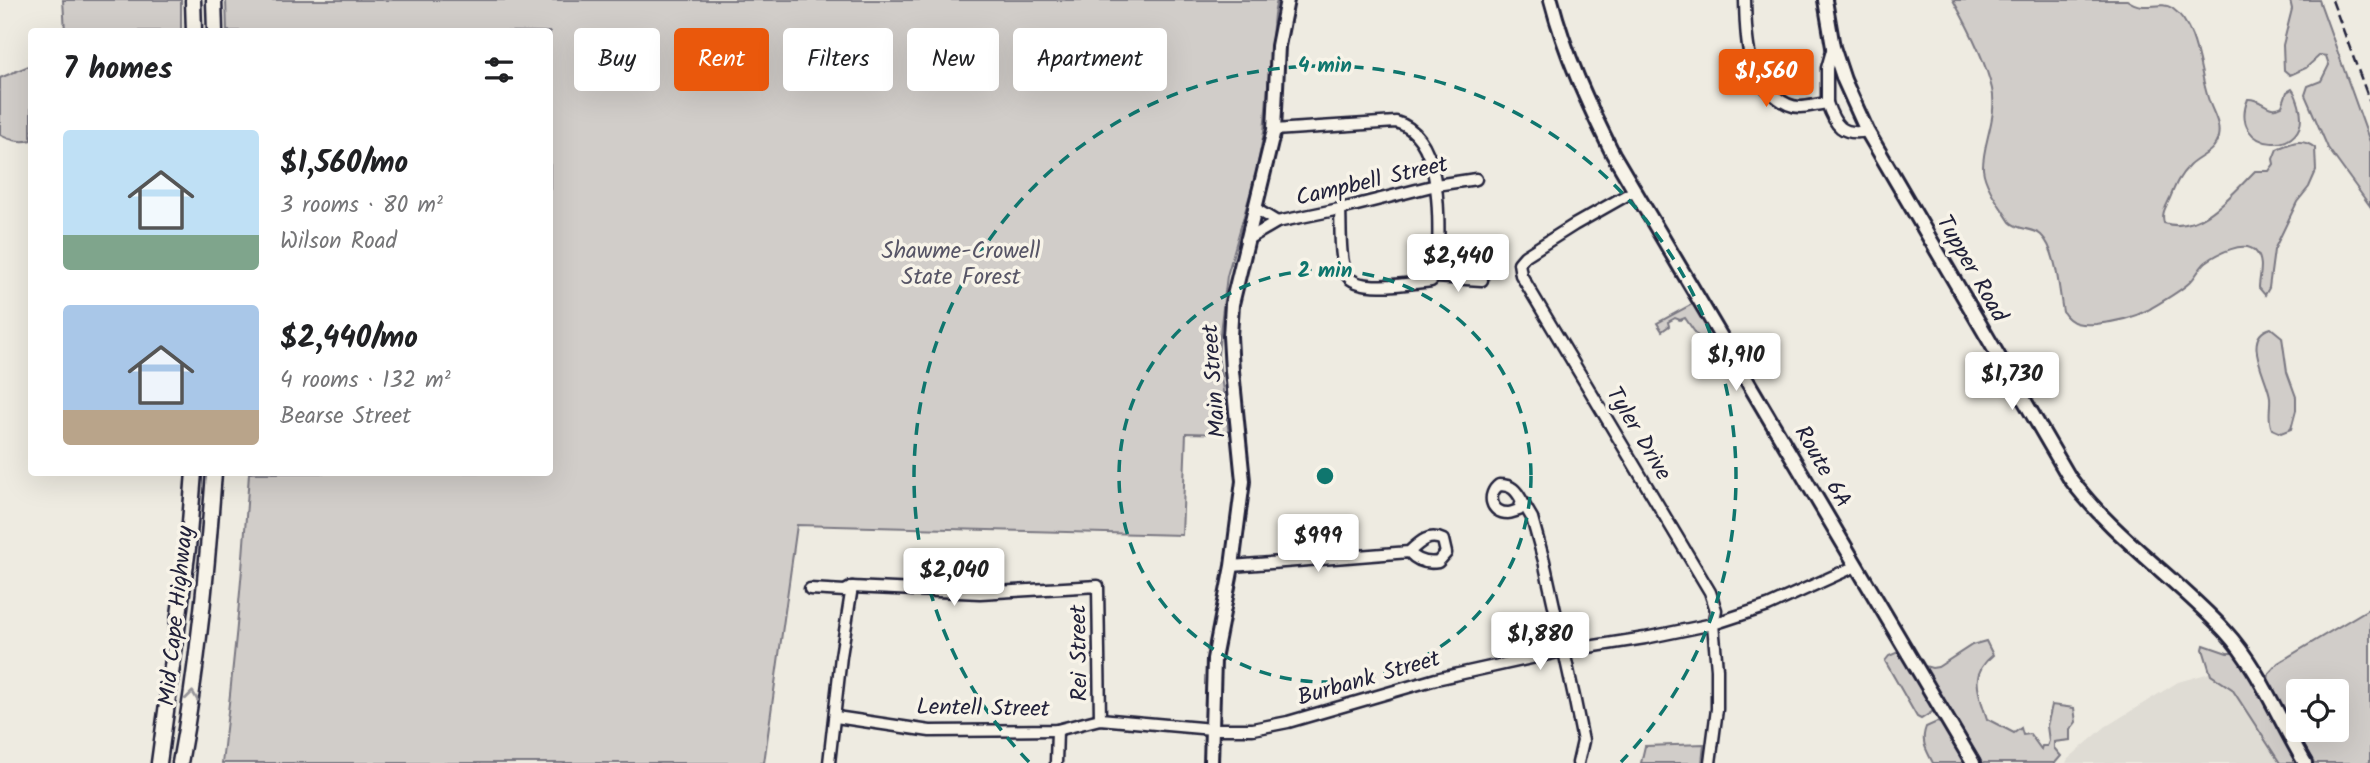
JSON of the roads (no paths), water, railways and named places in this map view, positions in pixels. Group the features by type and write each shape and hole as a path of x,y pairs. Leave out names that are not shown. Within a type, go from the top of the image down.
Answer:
{"highway":[{"path":"193,0 194,28"},
{"path":"214,0 215,28"},
{"name":"Mid Cape Highway","path":"159,763 188,548 194,476"},
{"name":"Mid Cape Highway","path":"180,763 191,704 208,564 214,476"}],"main road":[{"name":"Main Street","path":"1211,763 1214,659 1233,566 1243,481 1230,336 1232,304 1274,131 1278,46 1287,0"},
{"name":"Route 6A","path":"1551,0 1566,49 1591,110 1634,191 1973,763"},
{"name":"Tupper Road","path":"1825,0 1833,47 1844,80 1867,131 2069,477 2113,529 2227,634 2254,672 2305,763"}],"street":[{"path":"1745,0 1749,51 1760,83 1783,103 1791,106 1827,103"},
{"path":"1833,47 1827,68 1827,103 1837,125 1846,131 1867,131"},
{"path":"1274,131 1396,122 1408,125 1421,138 1431,162 1436,185 1438,270 1435,277 1432,281 1400,284 1360,285 1353,282 1347,276 1343,263 1340,209"},
{"name":"Campbell Street","path":"1246,240 1277,222 1436,185 1476,179"},
{"name":"Tyler Drive","path":"1634,191 1525,256 1519,263 1521,275 1710,592 1716,610 1713,624 1717,670 1717,709 1710,763"},
{"name":"Campbell Street","path":"1254,208 1277,222"},
{"path":"1435,277 1482,280"},
{"path":"1522,501 1532,518 1544,561 1583,741 1578,763"},
{"path":"1233,566 1409,552"},
{"name":"Burbank Street","path":"1212,729 1253,729 1288,722 1436,679 1563,651 1713,624 1768,606 1856,566"},
{"name":"Rei Street","path":"852,587 980,593 1098,586 1100,719"},
{"path":"810,589 845,591 852,587"},
{"path":"829,763 852,587"},
{"name":"Lentell Street","path":"836,717 930,730 1057,730 1100,719 1212,729"},
{"path":"1056,763 1057,730"}],"railway":[{"path":"2332,0 2370,102"}],"park label":[{"name":"Shawme-Crowell State Forest","path":"961,265"}]}
